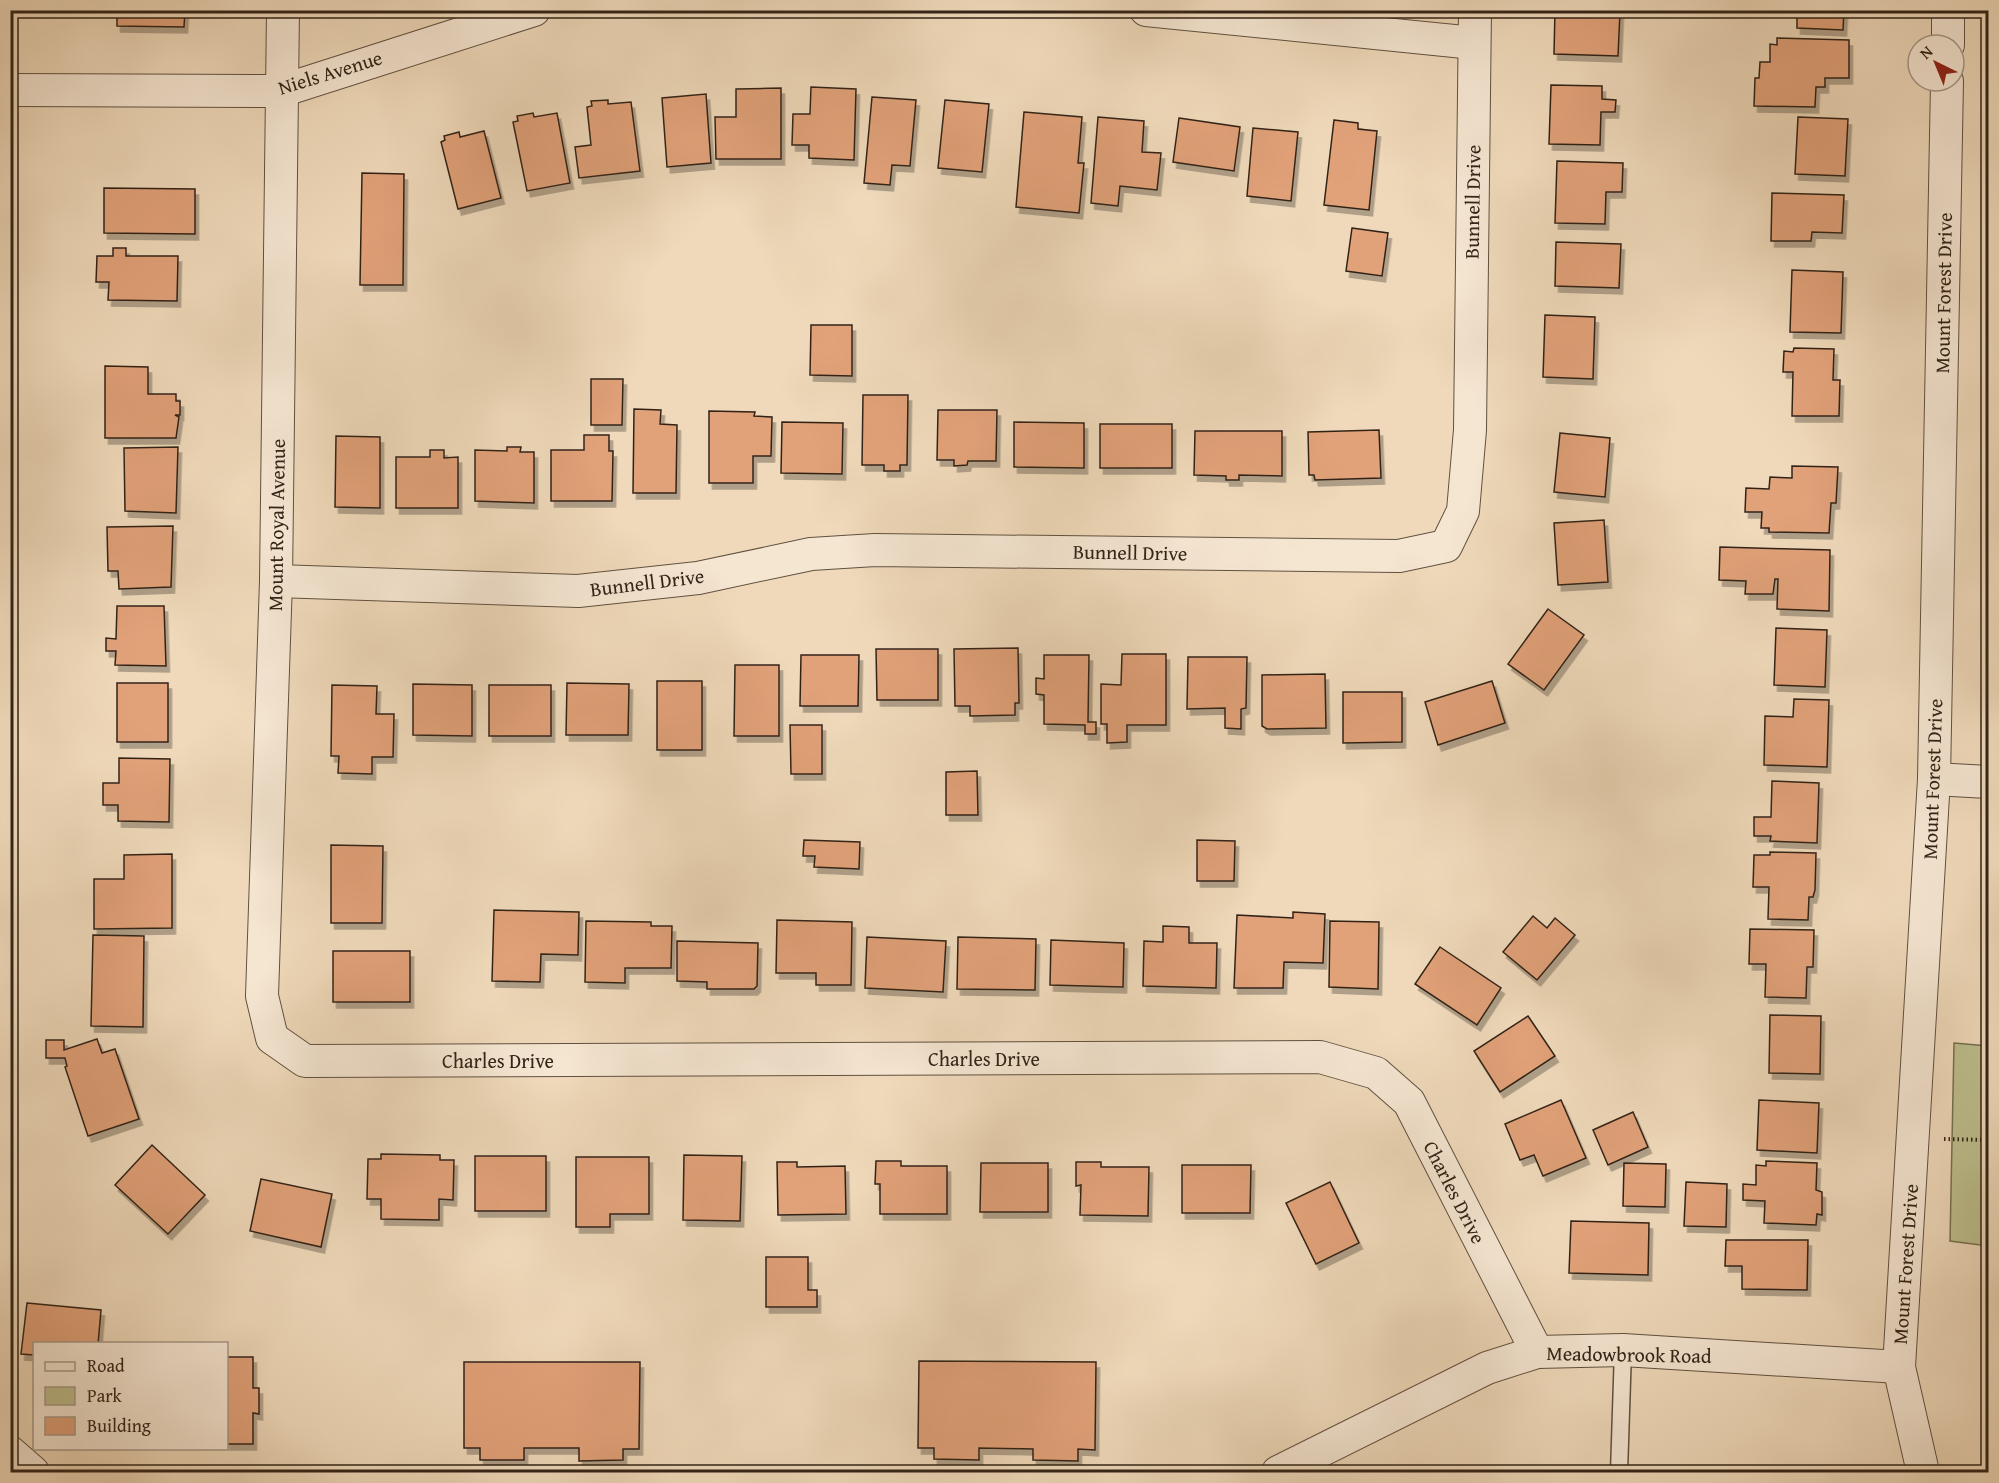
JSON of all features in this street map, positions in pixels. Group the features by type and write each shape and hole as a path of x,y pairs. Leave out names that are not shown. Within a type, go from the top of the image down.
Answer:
{"street":[{"name":"Mount Royal Avenue","path":"272,1038 261,996 276,581 281,91 284,10"},
{"name":"Niels Avenue","path":"10,90 281,91 534,10"},
{"path":"1146,10 1474,43"},
{"name":"Bunnell Drive","path":"276,581 578,591 698,578 811,554 875,550 1399,556 1446,546 1463,511 1470,430 1475,10"},
{"path":"1948,10 1948,33"},
{"name":"Mount Forest Drive","path":"1923,1473 1899,1367 1934,779 1947,93"},
{"path":"1934,779 1989,782"},
{"name":"Charles Drive","path":"272,1038 306,1061 1320,1057 1376,1073 1409,1102 1537,1352"},
{"name":"Meadowbrook Road","path":"1278,1473 1487,1368 1537,1352 1623,1350 1899,1367"},
{"path":"10,1452 33,1473"}],"lane":[{"path":"1619,1473 1623,1350"}],"path":[{"path":"1913,1138 1989,1140"}],"green space":[{"path":"1954,1043 1988,1046 1988,1246 1950,1241"}],"building":[{"path":"117,10 185,10 184,27 117,26"},
{"path":"1555,10 1620,12 1618,56 1554,54"},
{"path":"1797,10 1844,10 1843,30 1797,28"},
{"path":"1777,38 1849,40 1849,78 1825,78 1825,87 1816,87 1815,107 1754,106 1755,78 1759,78 1760,62 1770,62 1770,44 1777,45"},
{"path":"1551,85 1602,86 1602,99 1616,100 1615,112 1601,112 1600,145 1549,144"},
{"path":"811,87 856,89 854,160 809,158 809,145 792,145 793,114 810,114"},
{"path":"781,88 781,159 716,159 715,117 736,117 736,89"},
{"path":"706,94 711,163 667,167 662,98"},
{"path":"872,97 916,100 910,166 892,165 890,185 864,183"},
{"path":"608,100 608,104 631,102 640,171 579,178 575,147 591,145 587,107 592,106 591,101"},
{"path":"945,100 989,104 982,172 938,168"},
{"path":"1024,112 1082,117 1078,163 1084,163 1079,213 1016,207"},
{"path":"533,113 534,117 557,113 570,183 527,191 513,122 518,121 517,116"},
{"path":"1098,117 1144,121 1142,152 1161,153 1157,190 1120,186 1118,206 1091,203"},
{"path":"1798,117 1848,119 1845,176 1795,174"},
{"path":"1179,118 1240,127 1234,171 1173,162"},
{"path":"1334,120 1358,123 1358,129 1377,131 1369,210 1324,205"},
{"path":"1253,128 1298,132 1291,201 1247,196"},
{"path":"484,131 501,198 458,209 441,142 445,140 444,136 459,132 460,137"},
{"path":"1557,161 1623,163 1622,192 1606,192 1605,224 1555,223"},
{"path":"362,173 404,174 403,285 360,285"},
{"path":"104,188 195,189 195,234 104,233"},
{"path":"10,192 12,192 11,243 10,243"},
{"path":"1772,193 1844,195 1842,233 1812,232 1811,241 1771,241"},
{"path":"1352,228 1388,233 1382,276 1346,271"},
{"path":"1556,242 1621,244 1619,288 1555,286"},
{"path":"113,248 126,248 126,256 178,256 177,301 108,300 109,282 96,282 97,256 113,256"},
{"path":"1792,270 1843,272 1841,333 1790,332"},
{"path":"1545,315 1595,317 1593,379 1543,377"},
{"path":"811,325 852,325 852,376 810,375"},
{"path":"1794,348 1834,349 1833,380 1840,380 1839,416 1792,416 1793,372 1783,372 1784,351 1793,352"},
{"path":"105,366 148,367 148,394 176,394 176,401 180,401 180,415 175,415 179,417 176,438 105,438"},
{"path":"591,379 623,379 622,425 591,425"},
{"path":"863,395 908,395 907,465 900,465 900,471 884,471 884,465 862,465"},
{"path":"634,409 661,410 660,424 677,425 676,493 633,493"},
{"path":"938,410 997,410 996,461 968,461 967,465 954,466 954,460 937,460"},
{"path":"709,411 755,412 754,416 772,417 771,456 753,456 753,483 709,483"},
{"path":"782,422 843,423 842,474 781,473"},
{"path":"1014,422 1084,423 1084,468 1014,467"},
{"path":"1100,424 1172,424 1172,468 1100,468"},
{"path":"1379,430 1381,478 1315,480 1314,475 1309,475 1308,432"},
{"path":"1195,431 1282,431 1282,476 1239,475 1239,480 1226,480 1226,476 1194,475"},
{"path":"1560,433 1610,438 1605,497 1554,492"},
{"path":"584,435 609,435 609,451 613,451 612,501 551,501 551,450 584,450"},
{"path":"336,436 380,437 380,508 335,507"},
{"path":"178,447 176,513 125,511 124,448"},
{"path":"507,447 521,447 520,452 534,452 534,503 475,501 475,450 507,451"},
{"path":"430,450 444,450 444,458 458,457 458,508 396,508 396,457 430,457"},
{"path":"1792,466 1838,467 1836,503 1831,503 1829,533 1769,532 1769,528 1761,528 1762,512 1745,512 1746,488 1769,489 1770,477 1792,478"},
{"path":"1604,520 1608,582 1558,585 1554,523"},
{"path":"173,526 171,587 119,589 118,571 108,571 107,527"},
{"path":"1720,547 1830,550 1829,611 1777,609 1778,579 1775,579 1773,594 1745,594 1746,581 1719,580"},
{"path":"117,606 164,606 166,666 115,665 116,651 106,651 106,638 116,639"},
{"path":"1548,609 1584,635 1544,690 1508,664"},
{"path":"1776,628 1827,630 1825,687 1774,685"},
{"path":"1018,648 1019,703 1015,703 1015,715 970,716 970,706 955,706 954,649"},
{"path":"876,649 938,649 938,700 877,700"},
{"path":"1122,654 1166,654 1166,725 1127,725 1127,742 1107,743 1107,724 1101,724 1101,684 1121,685"},
{"path":"801,655 859,655 858,706 800,706"},
{"path":"1044,655 1089,655 1088,722 1096,722 1096,734 1085,734 1085,725 1044,724 1044,695 1036,694 1036,678 1044,679"},
{"path":"1188,657 1247,657 1246,708 1241,709 1241,729 1225,728 1225,708 1187,709"},
{"path":"735,665 779,665 779,736 734,736"},
{"path":"1325,674 1326,728 1267,729 1262,726 1262,675"},
{"path":"657,681 702,681 702,750 657,750"},
{"path":"1492,681 1505,723 1438,745 1425,702"},
{"path":"117,683 168,683 168,742 117,742"},
{"path":"567,683 629,684 628,735 566,735"},
{"path":"413,684 472,685 472,736 413,735"},
{"path":"332,685 377,686 376,714 394,714 393,757 372,757 372,774 338,773 339,756 331,756"},
{"path":"489,685 551,685 551,736 489,736"},
{"path":"1343,692 1402,692 1402,742 1343,743"},
{"path":"1794,699 1829,700 1827,767 1764,765 1765,716 1793,717"},
{"path":"790,725 822,725 822,774 791,774"},
{"path":"119,758 170,759 169,822 118,821 118,805 103,805 103,783 119,783"},
{"path":"977,771 978,815 946,815 946,772"},
{"path":"1772,781 1819,783 1817,843 1770,841 1771,836 1754,836 1754,817 1771,817"},
{"path":"804,840 860,842 859,869 814,867 815,856 803,856"},
{"path":"1197,840 1235,841 1234,881 1197,881"},
{"path":"331,845 383,846 382,923 331,923"},
{"path":"1770,852 1816,853 1815,890 1813,897 1809,897 1808,920 1768,919 1769,887 1753,887 1754,855 1770,855"},
{"path":"172,854 172,928 94,929 94,879 124,879 124,855"},
{"path":"1986,879 1988,879 1988,921 1985,920"},
{"path":"494,910 579,912 578,955 541,954 540,982 492,981"},
{"path":"1293,912 1325,914 1323,963 1284,962 1283,988 1234,988 1237,915 1293,918"},
{"path":"1533,916 1547,928 1555,918 1575,935 1537,980 1503,952"},
{"path":"777,920 852,922 851,985 816,985 816,973 776,973"},
{"path":"586,921 651,922 651,926 672,926 671,968 625,968 625,983 585,982"},
{"path":"1330,921 1379,922 1378,989 1329,987"},
{"path":"1163,926 1189,927 1189,943 1217,943 1216,988 1143,986 1144,941 1163,942"},
{"path":"1750,929 1814,930 1813,967 1807,967 1806,998 1765,997 1766,964 1749,964"},
{"path":"93,935 144,936 143,1027 91,1026"},
{"path":"867,937 946,941 943,992 865,988"},
{"path":"958,937 1036,939 1035,990 957,989"},
{"path":"1051,940 1124,943 1123,987 1050,985"},
{"path":"677,941 758,943 757,986 754,989 707,989 707,982 677,981"},
{"path":"1440,947 1501,988 1477,1025 1415,984"},
{"path":"333,951 410,951 410,1002 333,1002"},
{"path":"1770,1015 1821,1016 1820,1074 1769,1073"},
{"path":"1528,1016 1555,1056 1500,1092 1474,1051"},
{"path":"97,1039 102,1053 115,1049 139,1119 88,1136 65,1067 67,1066 65,1058 46,1058 46,1040 64,1040 64,1050"},
{"path":"1561,1100 1586,1158 1543,1176 1534,1155 1520,1160 1505,1124"},
{"path":"1759,1100 1819,1103 1817,1153 1757,1150"},
{"path":"1633,1112 1648,1147 1608,1165 1593,1130"},
{"path":"152,1145 205,1195 168,1234 115,1185"},
{"path":"381,1154 440,1155 440,1160 454,1160 453,1200 439,1199 439,1220 381,1219 381,1199 367,1199 368,1159 381,1159"},
{"path":"684,1155 742,1156 740,1221 683,1220"},
{"path":"475,1156 546,1156 546,1211 475,1211"},
{"path":"576,1157 649,1157 649,1214 610,1214 610,1227 576,1227"},
{"path":"876,1161 901,1161 901,1166 947,1166 947,1214 880,1214 880,1184 875,1184"},
{"path":"1766,1161 1817,1163 1816,1190 1822,1192 1822,1215 1817,1214 1816,1225 1764,1223 1765,1201 1743,1200 1743,1184 1756,1185 1756,1165 1766,1166"},
{"path":"777,1162 797,1162 797,1167 845,1166 846,1214 778,1215"},
{"path":"1076,1162 1101,1162 1101,1167 1149,1167 1148,1216 1080,1215 1081,1185 1076,1186"},
{"path":"981,1163 1048,1163 1048,1212 980,1212"},
{"path":"1624,1163 1666,1164 1665,1207 1623,1206"},
{"path":"1182,1165 1251,1165 1250,1213 1182,1213"},
{"path":"261,1179 332,1194 321,1247 250,1231"},
{"path":"1330,1182 1359,1243 1316,1264 1286,1203"},
{"path":"1686,1182 1727,1184 1726,1227 1684,1226"},
{"path":"1571,1221 1649,1223 1648,1275 1569,1273"},
{"path":"1726,1240 1808,1240 1807,1290 1742,1289 1742,1266 1725,1266"},
{"path":"766,1257 808,1257 808,1290 817,1290 817,1307 766,1307"},
{"path":"27,1303 101,1310 98,1342 33,1342 33,1355 21,1354"},
{"path":"228,1357 253,1357 253,1388 259,1388 259,1414 253,1413 253,1444 228,1444"},
{"path":"919,1361 1096,1362 1095,1450 1078,1449 1078,1461 1033,1460 1033,1449 979,1448 979,1460 934,1459 934,1448 918,1448"},
{"path":"464,1362 640,1362 639,1449 623,1449 623,1460 579,1461 579,1448 524,1448 524,1460 480,1460 480,1448 464,1448"}]}
